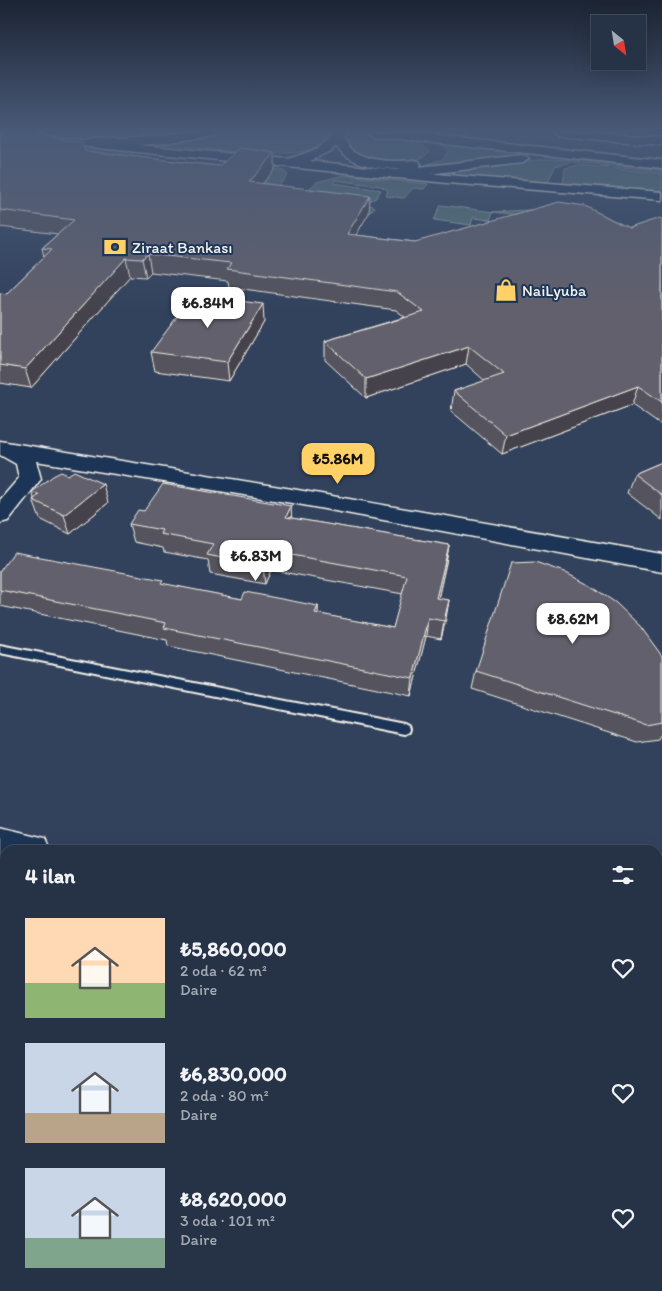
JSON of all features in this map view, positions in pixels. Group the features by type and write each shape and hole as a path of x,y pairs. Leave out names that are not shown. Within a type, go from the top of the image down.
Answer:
{"main road":[{"path":"596,192 662,200"},
{"path":"616,192 662,196"},
{"path":"0,515 30,480 30,467 25,458 3,449"},
{"path":"3,449 292,496 662,563"}],"lane":[{"path":"0,649 404,729"}],"green space":[{"path":"255,192 272,192 265,200 250,198"},
{"path":"305,192 380,192 376,198 365,203 375,207 369,213 291,204"},
{"path":"387,192 409,192 404,198 386,196"},
{"path":"643,192 662,192 662,194"},
{"path":"441,205 493,212 490,220 473,218 471,225 434,220"},
{"path":"562,208 592,223 493,212"}],"building":[{"path":"0,192 338,192 370,196 347,234 415,242 559,202 585,206 629,228 660,218 662,220 662,402 638,386 506,435 454,391 504,374 469,346 366,379 325,341 424,312 397,292 227,269 231,263 148,254 142,259 126,258 25,369 0,365 0,293 6,294 52,249 42,248 74,220 0,210"},
{"path":"193,295 263,304 227,362 151,352"},
{"path":"662,462 662,495 634,474"},
{"path":"74,471 103,484 64,515 33,500 39,495 32,492 53,476 61,472 68,475"},
{"path":"163,484 291,506 286,517 449,545 436,598 449,600 444,621 428,618 413,678 164,628 166,623 0,590 0,571 14,552 163,580 161,583 242,599 245,592 318,606 315,613 393,628 407,576 270,551 263,566 207,555 213,544 160,534 162,530 129,524 138,510 144,511"},
{"path":"535,562 564,572 591,586 616,603 640,626 662,656 662,722 646,725 476,671 511,563"}],"place":[{"name":"Ziraat Bankası","path":"115,247"},
{"name":"NaiLyuba","path":"506,290"}]}
